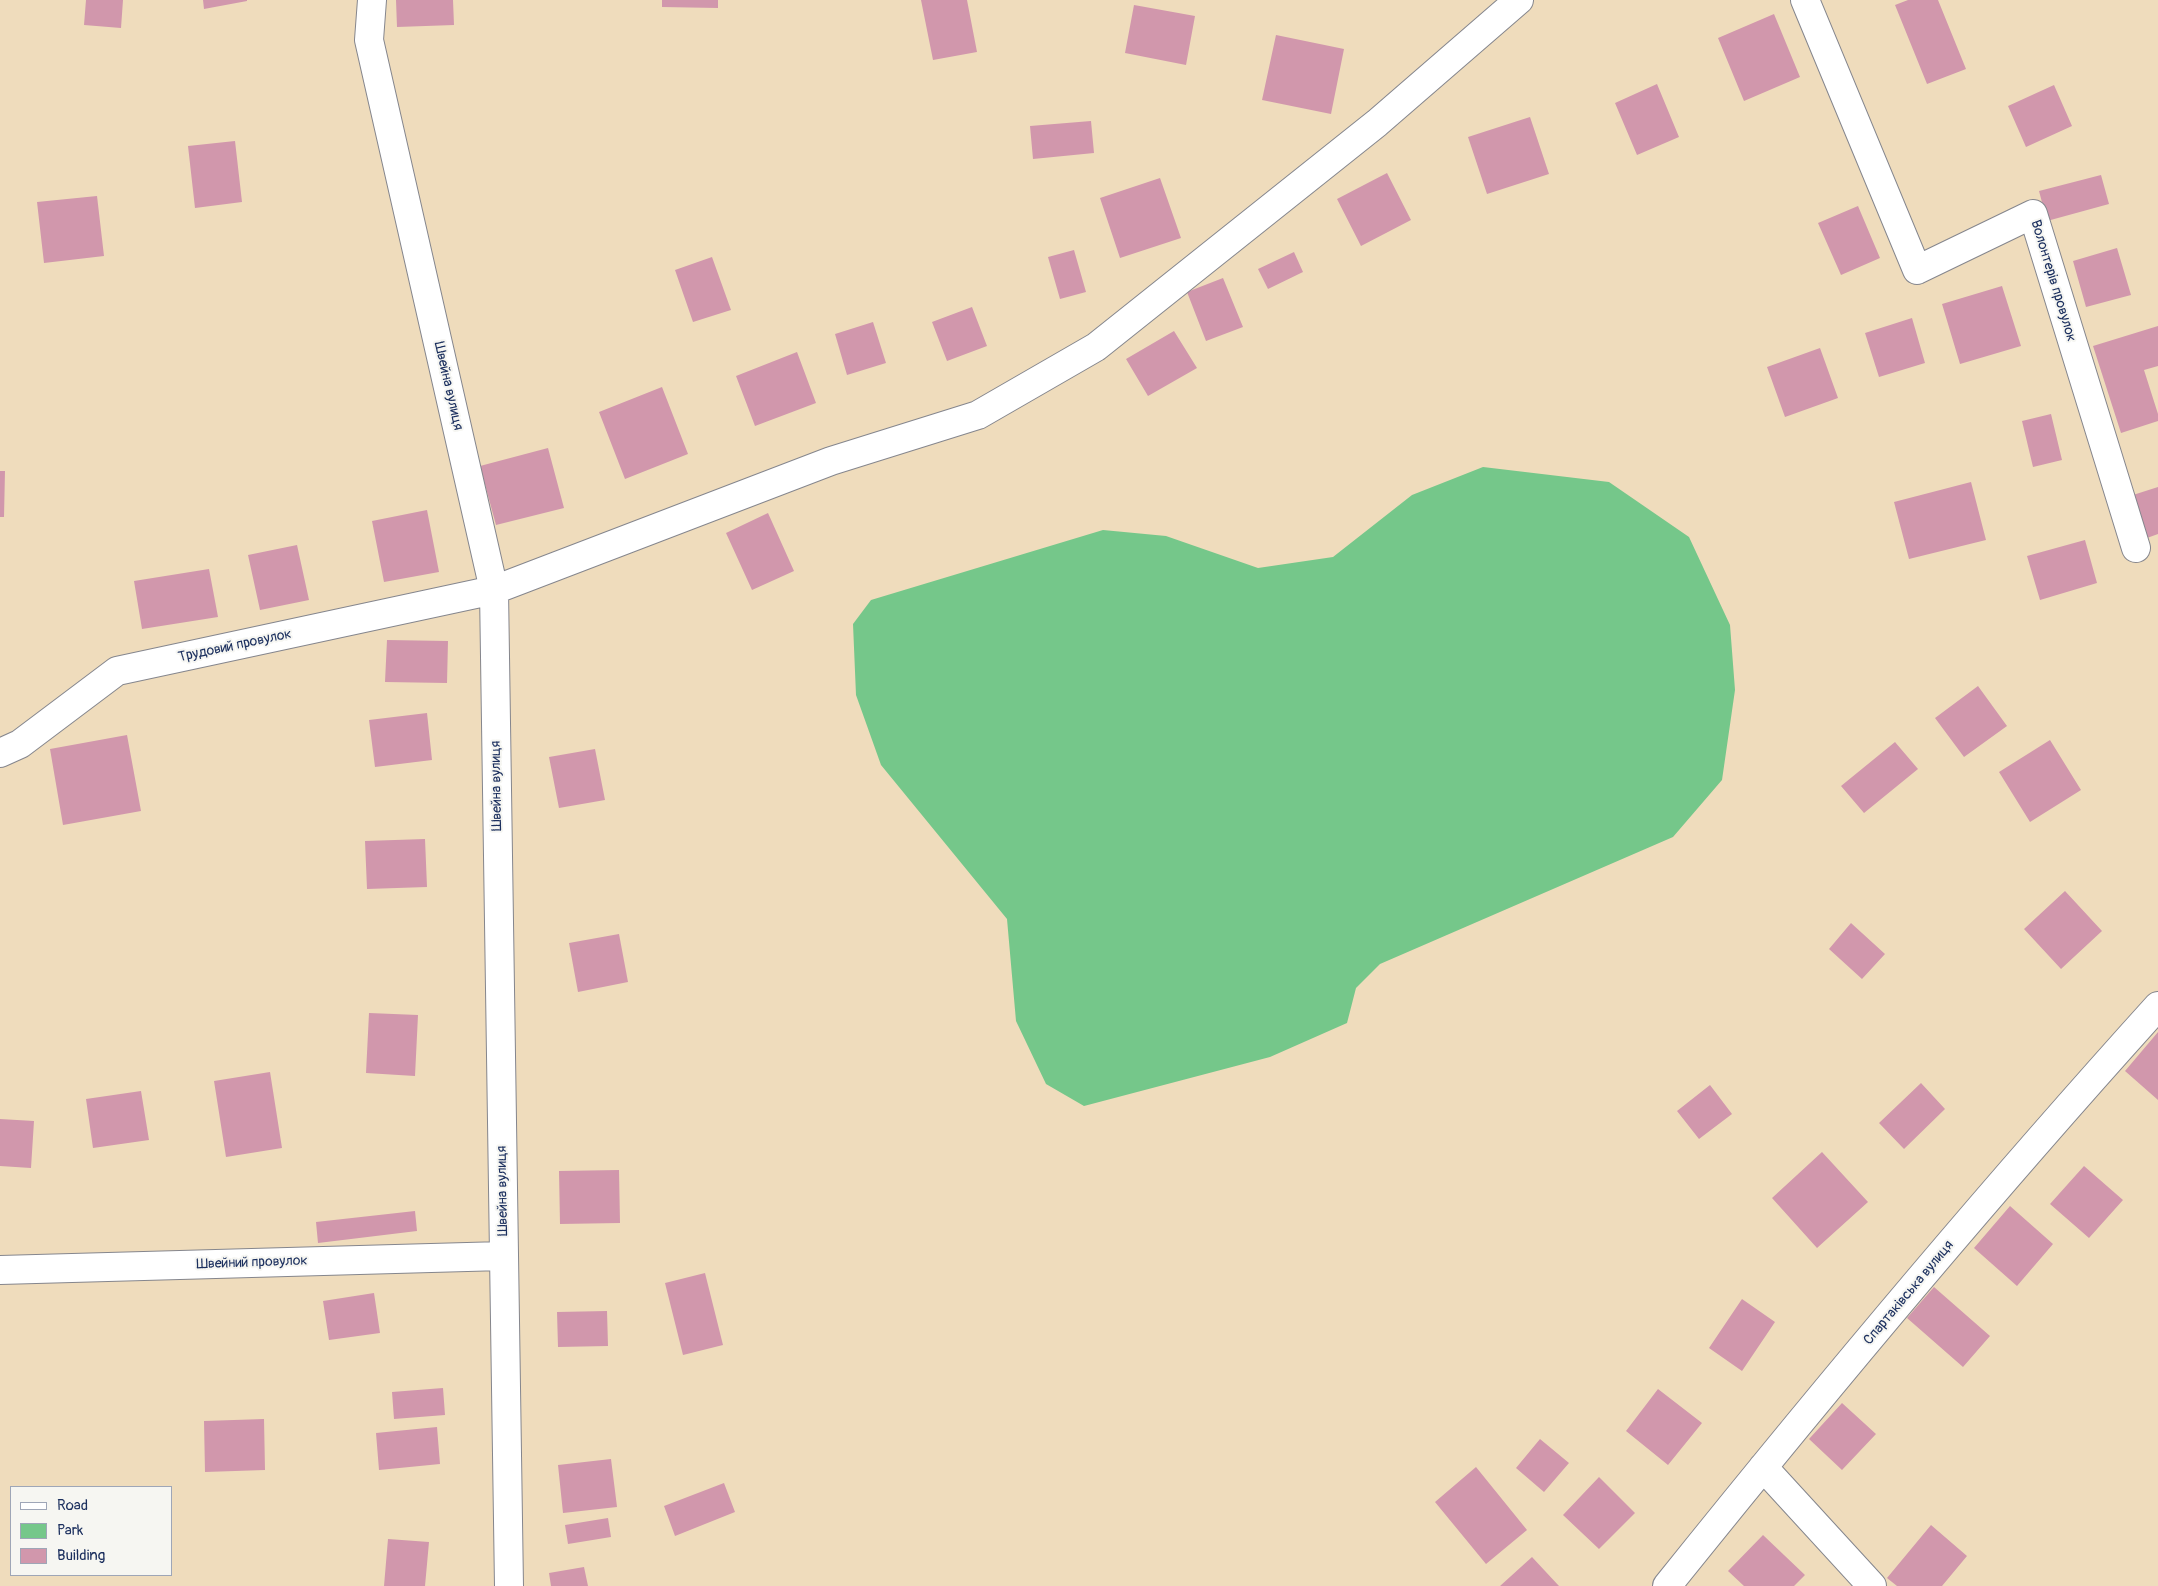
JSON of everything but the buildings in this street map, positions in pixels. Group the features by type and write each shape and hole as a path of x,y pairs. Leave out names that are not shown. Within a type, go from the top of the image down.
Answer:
{"street":[{"name":"Швейна вулиця","path":"372,0 369,40 494,590 509,1586"},
{"name":"Трудовий провулок","path":"0,753 20,744 117,671 494,590 831,461 978,415 1096,347 1377,123 1519,0"},
{"name":"Волонтерів провулок","path":"1805,0 1917,270 2033,214 2136,548"},
{"name":"Спартаківська вулиця","path":"1667,1586 1763,1467 2074,1099 2158,1006"},
{"name":"Швейний провулок","path":"0,1270 504,1256"},
{"path":"1763,1467 1872,1586"}],"green space":[{"path":"1483,467 1609,482 1689,537 1730,625 1735,690 1722,780 1673,837 1380,964 1356,988 1347,1023 1270,1057 1084,1106 1046,1084 1016,1021 1007,919 881,765 856,695 853,624 871,600 1103,530 1166,536 1258,568 1333,557 1412,495"}]}
